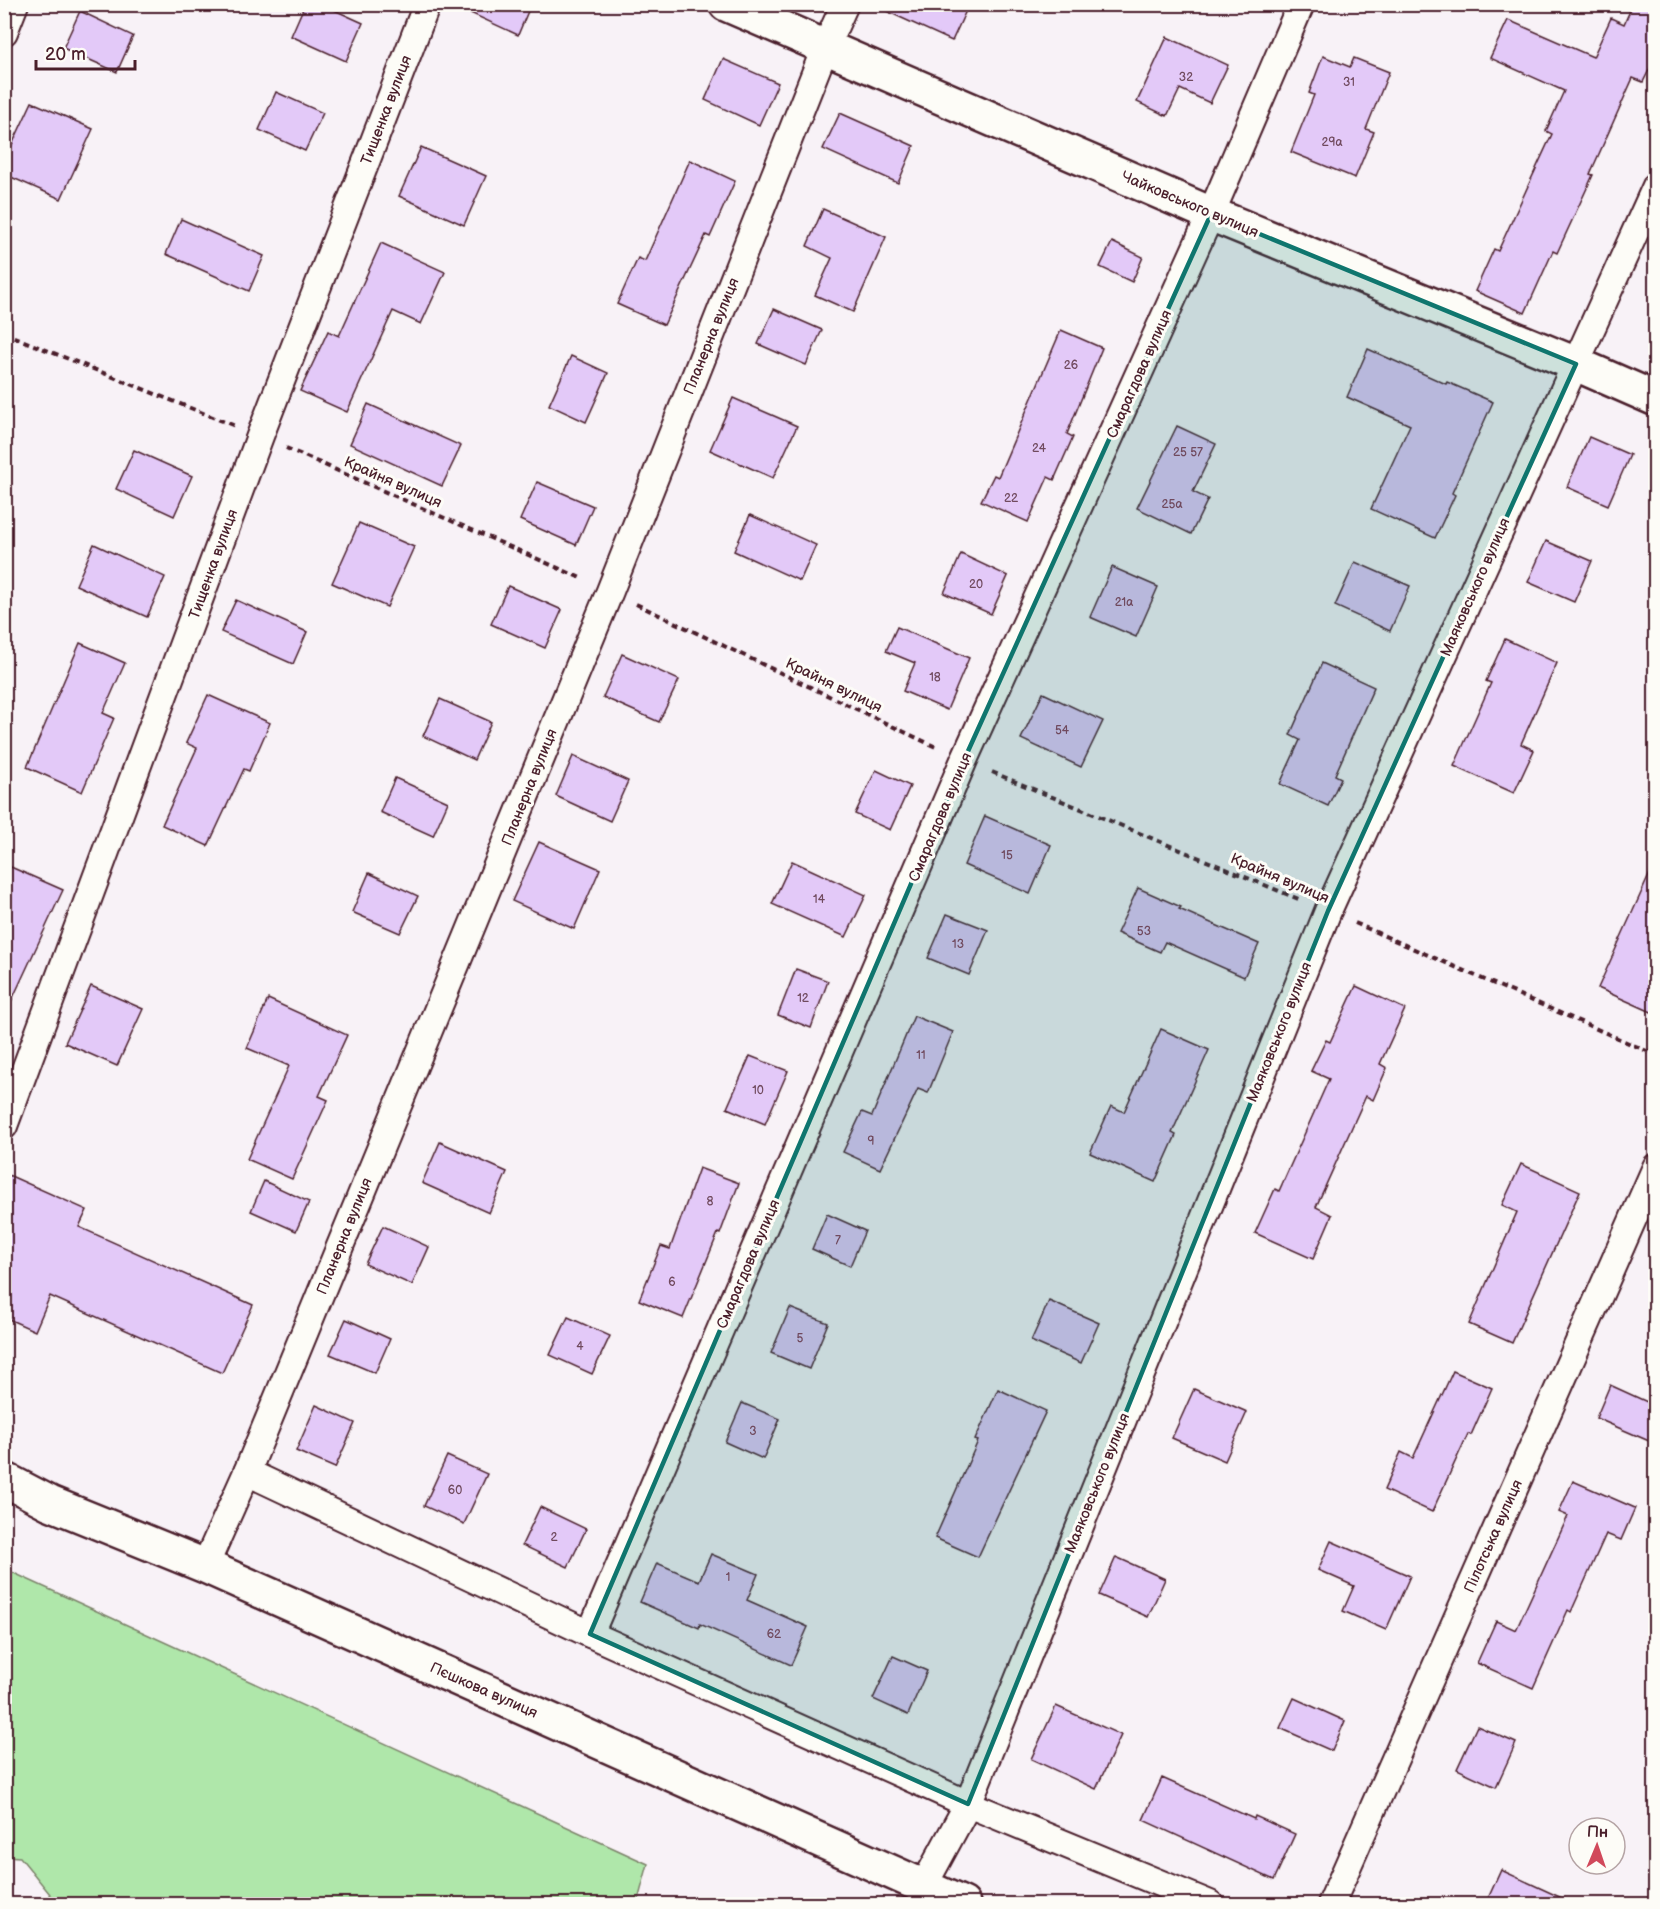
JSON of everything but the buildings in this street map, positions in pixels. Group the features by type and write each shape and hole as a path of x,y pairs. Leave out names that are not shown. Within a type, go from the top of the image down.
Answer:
{"street":[{"path":"4,32 15,4"},
{"name":"Тищенка вулиця","path":"4,1126 260,436 427,4"},
{"name":"Чайковського вулиця","path":"726,4 1211,214 1656,399"},
{"name":"Планерна вулиця","path":"205,1566 247,1472 610,591 825,48 845,4"},
{"name":"Смарагдова вулиця","path":"590,1634 964,760 1211,214 1301,4"},
{"name":"Маяковського вулиця","path":"923,1887 968,1804 1328,911 1656,186"},
{"name":"Пілотська вулиця","path":"1331,1905 1656,1167"},
{"path":"247,1472 590,1634 968,1804 1210,1905"},
{"name":"Пєшкова вулиця","path":"4,1479 50,1503 205,1566 963,1905"}],"path":[{"name":"Крайня вулиця","path":"4,333 260,436 610,591 964,760 1328,911 1656,1055"}],"highlighted area":[{"path":"1211,214 1576,364 1328,911 968,1804 590,1634 964,760"}],"green space":[{"path":"5,1569 648,1864 637,1904 58,1904 20,1857 5,1856"}]}
